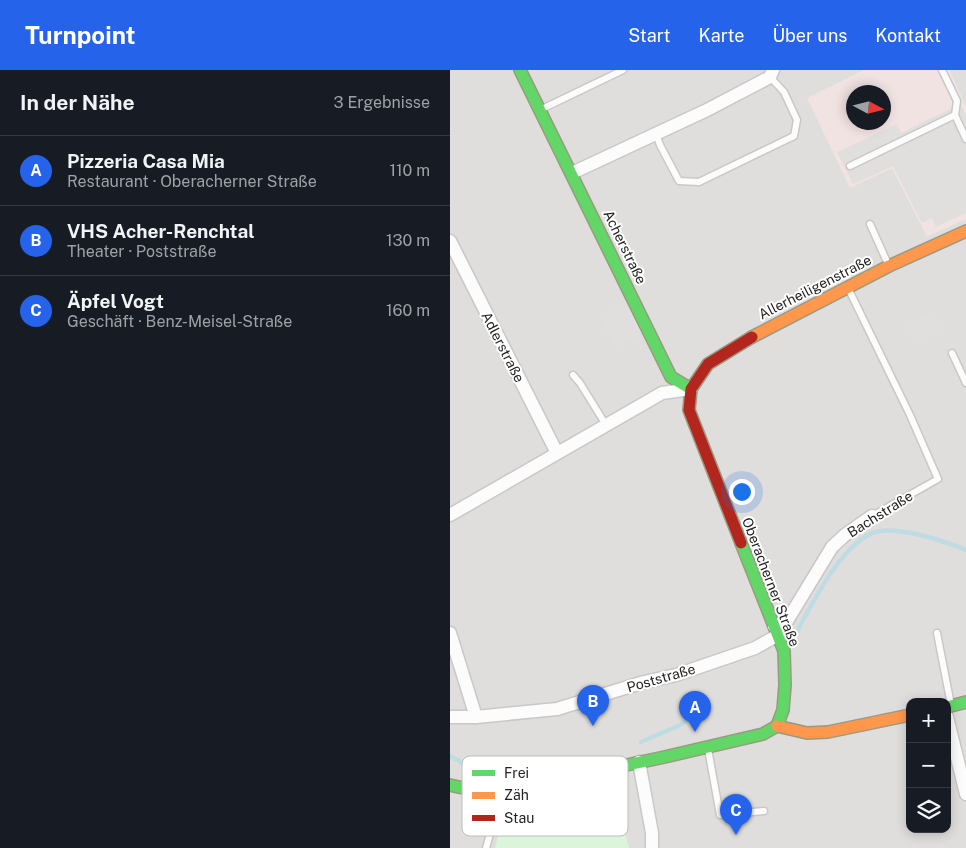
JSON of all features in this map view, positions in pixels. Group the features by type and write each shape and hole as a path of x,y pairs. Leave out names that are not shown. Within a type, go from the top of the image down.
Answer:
{"street":[{"name":"Acherstraße","path":"520,70 671,377 691,389"},
{"path":"572,173 707,110 772,74"},
{"name":"Allerheiligenstraße","path":"691,389 708,364 763,330 889,266 966,231"},
{"name":"Adlerstraße","path":"450,241 557,453"},
{"path":"450,515 662,393 691,389"},
{"name":"Oberacherner Straße","path":"691,389 690,410 696,430 784,651 785,685 783,710 777,726"},
{"name":"Bachstraße","path":"777,633 787,621 832,547 845,535 872,516"},
{"path":"450,633 476,717"},
{"name":"Poststraße","path":"450,717 476,717 557,709 644,682 676,676 755,648 777,633"},
{"path":"951,709 966,702"},
{"path":"628,764 708,748 763,734 777,726 806,733 828,732 906,716"},
{"path":"951,720 966,794"},
{"path":"639,762 652,832 652,848"}],"lane":[{"path":"540,110 623,70"},
{"path":"942,70 957,101 955,115 966,139"},
{"path":"656,134 679,180 700,182 794,136 797,120 784,92 772,74"},
{"path":"850,166 955,115"},
{"path":"870,224 889,266"},
{"name":"Bachstraße","path":"848,287 938,479 872,516"},
{"path":"952,353 966,383"},
{"path":"573,375 606,425"},
{"path":"937,633 947,698"},
{"path":"708,748 720,815 764,811"}],"shaded area":[{"path":"450,70 864,70 808,98 850,187 892,168 927,236 966,219 966,848 450,848"},
{"path":"864,70 949,70 966,107 966,219 927,236 892,168 850,188 807,98"},
{"path":"949,70 966,70 966,107"},
{"path":"960,104 966,115 966,213 936,227 932,218 922,223 893,166 853,184 837,152 884,130 891,130 891,127 897,124 901,133"},
{"path":"634,300 648,331 615,347 599,316"},
{"path":"933,312 941,330 916,342 907,325"}],"green space":[{"path":"498,836 626,836 629,848 495,848"}],"waterway":[{"path":"792,640 825,581 835,567 858,542 870,534 879,531 918,534 966,550"},
{"path":"641,742 680,725 699,711"},
{"path":"450,756 462,762"}],"traffic: fast":[{"path":"520,70 671,377 691,389"},
{"path":"628,765 763,734 777,726 783,710 785,685 784,651 741,543"},
{"path":"951,706 966,702"},
{"path":"450,785 462,788"}],"traffic: slow":[{"path":"752,337 889,266 966,231"},
{"path":"777,726 807,733 828,732 906,716"}],"traffic: jam":[{"path":"741,543 689,410 691,389 708,364 752,337"}],"place":[{"name":"VHS Acher-Renchtal","path":"593,726"},
{"name":"Pizzeria Casa Mia","path":"695,732"},
{"name":"Äpfel Vogt","path":"736,835"}]}
